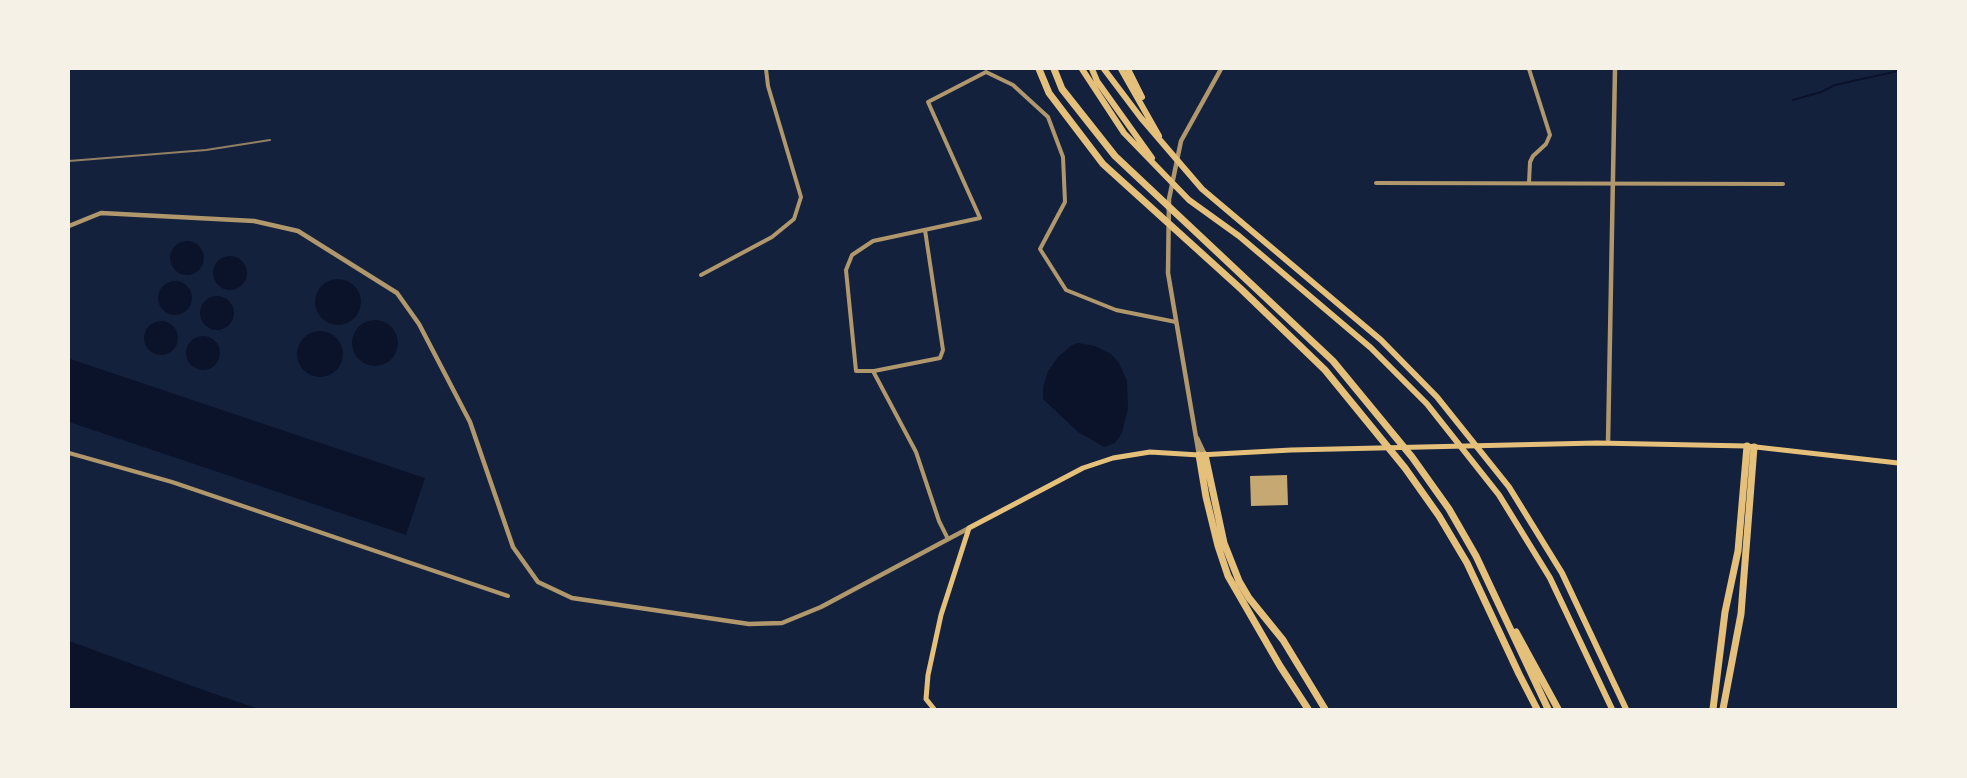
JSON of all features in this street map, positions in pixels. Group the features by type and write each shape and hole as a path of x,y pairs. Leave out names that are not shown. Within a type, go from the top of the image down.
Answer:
{"highway":[{"path":"1039,69 1049,93 1103,164 1325,370 1405,468 1439,516 1467,563 1538,709"},
{"path":"1053,69 1062,89 1115,156 1333,361 1412,458 1449,509 1476,556 1533,670 1548,709"},
{"path":"1082,69 1124,133 1189,200 1239,236 1362,340 1427,404 1499,495 1544,569 1612,709"},
{"path":"1092,69 1097,81 1162,173"},
{"path":"1104,69 1141,118 1202,189 1381,340 1437,397 1509,487 1562,573 1626,709"},
{"path":"1121,69 1166,147"},
{"path":"1128,69 1166,147"},
{"path":"1713,709 1725,612 1738,551 1750,446"},
{"path":"1723,709 1741,615 1750,446"},
{"path":"1202,455 1218,546 1228,576 1280,666 1308,709"},
{"path":"1202,455 1214,492 1224,543 1239,581 1249,598 1283,640 1325,709"},
{"path":"1533,670 1558,709"},
{"path":"1519,674 1532,709"}],"main road":[{"path":"933,709 926,699 928,675 941,615 969,528 1083,468 1113,458 1150,452 1202,455 1301,450 1608,443 1750,446 1898,463"}],"street":[{"path":"701,275 772,237 794,219 801,197 768,86 766,69"},
{"path":"1202,455 1194,430 1168,273 1169,199 1181,141 1221,69"},
{"path":"1529,69 1550,135 1546,144 1530,162 1529,183"},
{"path":"1608,443 1615,69"},
{"path":"926,230 943,350 940,358 873,371 856,371 846,270 852,255 873,241 980,218 928,102 986,72 1013,85 1048,117 1063,157 1065,202 1040,249 1066,290 1116,310 1176,322"},
{"path":"1376,183 1783,184"},
{"path":"69,226 101,213 254,221 297,231 397,293 419,324 470,422 513,547 538,582 572,598 749,624 782,623 821,607 969,528"},
{"path":"873,371 916,452 939,521 948,539"},
{"path":"69,453 172,482 508,596"}],"water":[{"path":"187,241 199,246 204,258 199,270 187,275 175,270 170,258 175,246"},
{"path":"230,256 242,261 247,273 242,285 230,290 218,285 213,273 218,261"},
{"path":"338,279 354,286 361,302 354,318 338,325 322,318 315,302 322,286"},
{"path":"175,281 187,286 192,298 187,310 175,315 163,310 158,298 163,286"},
{"path":"217,296 229,301 234,313 229,325 217,330 205,325 200,313 205,301"},
{"path":"375,320 391,327 398,343 391,359 375,366 359,359 352,343 359,327"},
{"path":"161,321 173,326 178,338 173,350 161,355 149,350 144,338 149,326"},
{"path":"320,331 336,338 343,354 336,370 320,377 304,370 297,354 304,338"},
{"path":"203,336 215,341 220,353 215,365 203,370 191,365 186,353 191,341"},
{"path":"1078,343 1095,346 1111,354 1119,363 1127,381 1128,409 1122,433 1115,443 1104,447 1078,432 1043,399 1043,387 1048,371 1058,357 1072,345"},
{"path":"70,359 425,478 406,535 69,422"},
{"path":"69,641 209,692 259,709 69,709"}],"building":[{"path":"1287,475 1288,505 1251,506 1250,476"}],"waterway":[{"path":"1793,100 1821,92 1835,85 1898,71"}],"railway":[{"path":"69,161 206,150 270,140"}]}
